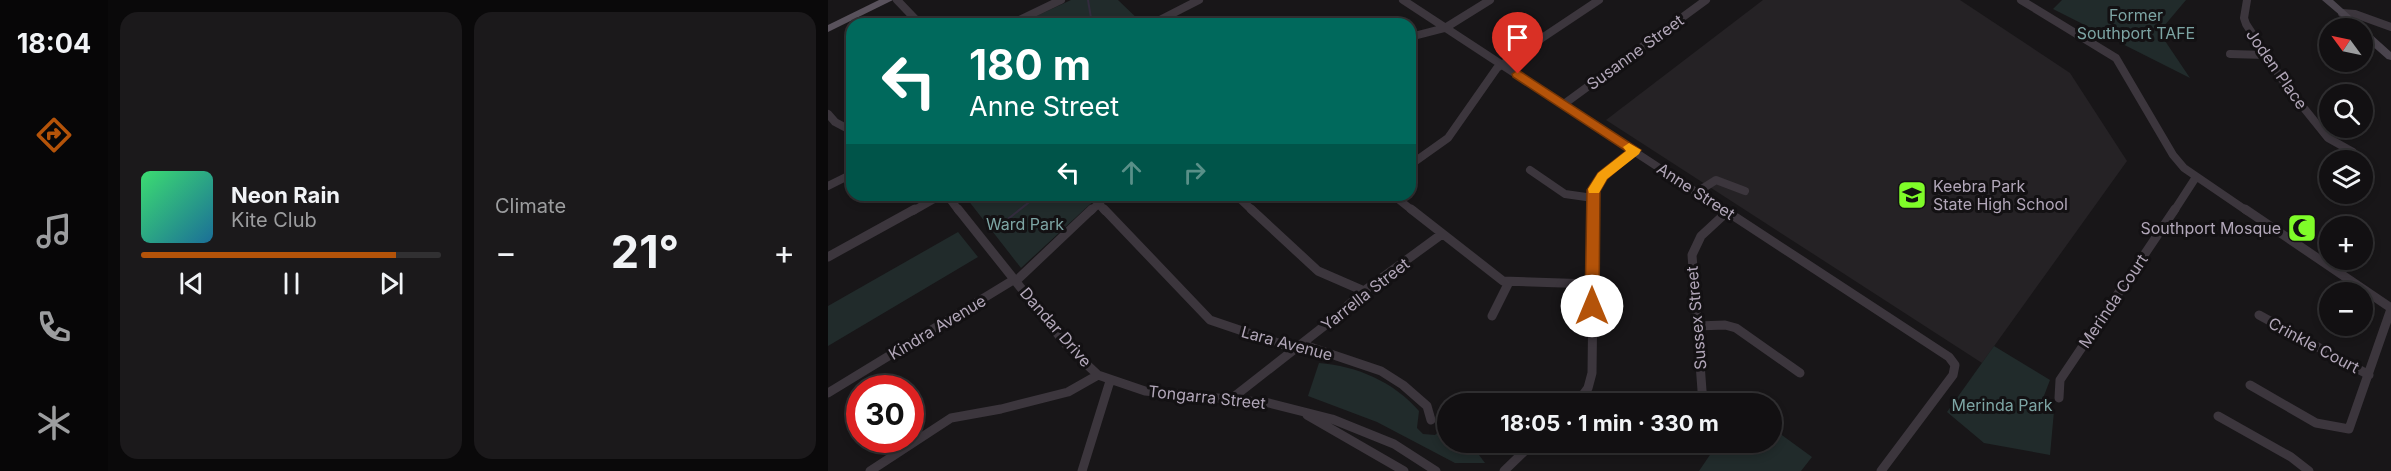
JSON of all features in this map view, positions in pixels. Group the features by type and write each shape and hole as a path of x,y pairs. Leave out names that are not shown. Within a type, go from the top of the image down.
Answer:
{"main road":[{"path":"828,22 876,0"},
{"path":"851,18 888,0"},
{"path":"2327,0 2348,18"},
{"path":"828,29 846,20"},
{"path":"2373,41 2391,57"}],"street":[{"path":"897,0 914,18"},
{"path":"1024,18 1061,0"},
{"path":"1164,18 1199,0"},
{"name":"Anne Street","path":"1404,0 1946,354 1955,365 1953,375 1881,471"},
{"path":"1416,35 1445,28 1490,0"},
{"path":"1416,161 1448,138 1460,125 1485,82 1502,64 1599,0"},
{"name":"Susanne Street","path":"1564,104 1706,0"},
{"path":"2021,0 2116,58 2173,155 2184,168 2391,308 2349,429 2316,423 2250,385"},
{"name":"Joden Place","path":"2247,0 2244,18 2246,24 2287,87 2328,138 2349,150"},
{"path":"2342,13 2359,15 2391,27"},
{"path":"2230,54 2266,55"},
{"path":"828,114 831,124 846,129"},
{"path":"1584,393 1592,373 1595,185 1634,150"},
{"path":"1530,170 1565,194 1593,198"},
{"path":"828,186 846,177"},
{"name":"Merinda Court","path":"2059,398 2060,380 2196,177"},
{"path":"1697,192 1716,180 1745,191"},
{"path":"828,257 930,201"},
{"name":"Dandar Drive","path":"952,201 1068,347 1098,375 1110,381"},
{"name":"Kindra Avenue","path":"828,393 1016,280 1100,201"},
{"path":"1242,201 1318,271 1364,291"},
{"path":"1401,201 1493,275 1509,282 1592,284"},
{"name":"Lara Avenue","path":"1098,203 1210,320 1287,346 1307,346 1381,371 1404,385 1427,406 1431,420"},
{"name":"Sussex Street","path":"1702,393 1692,255 1701,237 1728,211"},
{"name":"Yarrella Street","path":"1231,399 1364,291 1443,234"},
{"path":"1492,316 1509,282"},
{"name":"Crinkle Court","path":"2259,315 2369,375"},
{"path":"1697,326 1725,325 1736,328 1800,373"},
{"path":"870,471 951,418 1001,409 1068,392 1098,375"},
{"path":"1082,471 1110,381"},
{"name":"Tongarra Street","path":"1110,381 1145,391 1269,403 1332,419 1380,437 1436,471"},
{"name":"Tongarra Street","path":"1304,413 1404,471"},
{"path":"2218,416 2291,458 2309,471"},
{"path":"1504,471 1523,453"}],"shaded area":[{"name":"Keebra Park State High School","path":"1763,0 1960,0 2070,73 2127,161 1982,363 1606,120"}],"green space":[{"path":"1071,0 1118,0 1137,18 1032,18"},
{"name":"Former Southport TAFE","path":"2062,0 2186,0 2159,32 2190,78 2053,9"},
{"name":"Ward Park","path":"969,201 1094,201 1021,268"},
{"path":"958,232 978,257 828,346 828,306"},
{"name":"Merinda Park","path":"1994,346 2050,380 2042,401 2054,411 2050,455 1984,443 1947,412"},
{"path":"1319,363 1361,372 1398,392 1419,411 1417,428 1423,434 1435,435 1437,433 1437,453 1478,453 1485,463 1455,463 1377,422 1308,396"},
{"path":"1782,435 1812,457 1801,471 1699,471 1711,453 1782,453"}],"waterway":[{"path":"1088,0 1091,18"},
{"path":"998,227 1030,201"}],"slow traffic":[{"path":"1594,189 1603,176 1634,150 1629,147"}],"place":[{"name":"Keebra Park State High School","path":"1912,195"},
{"name":"Southport Mosque","path":"2302,228"}],"route":[{"path":"1518,74 1634,150 1595,185 1592,306"}]}
